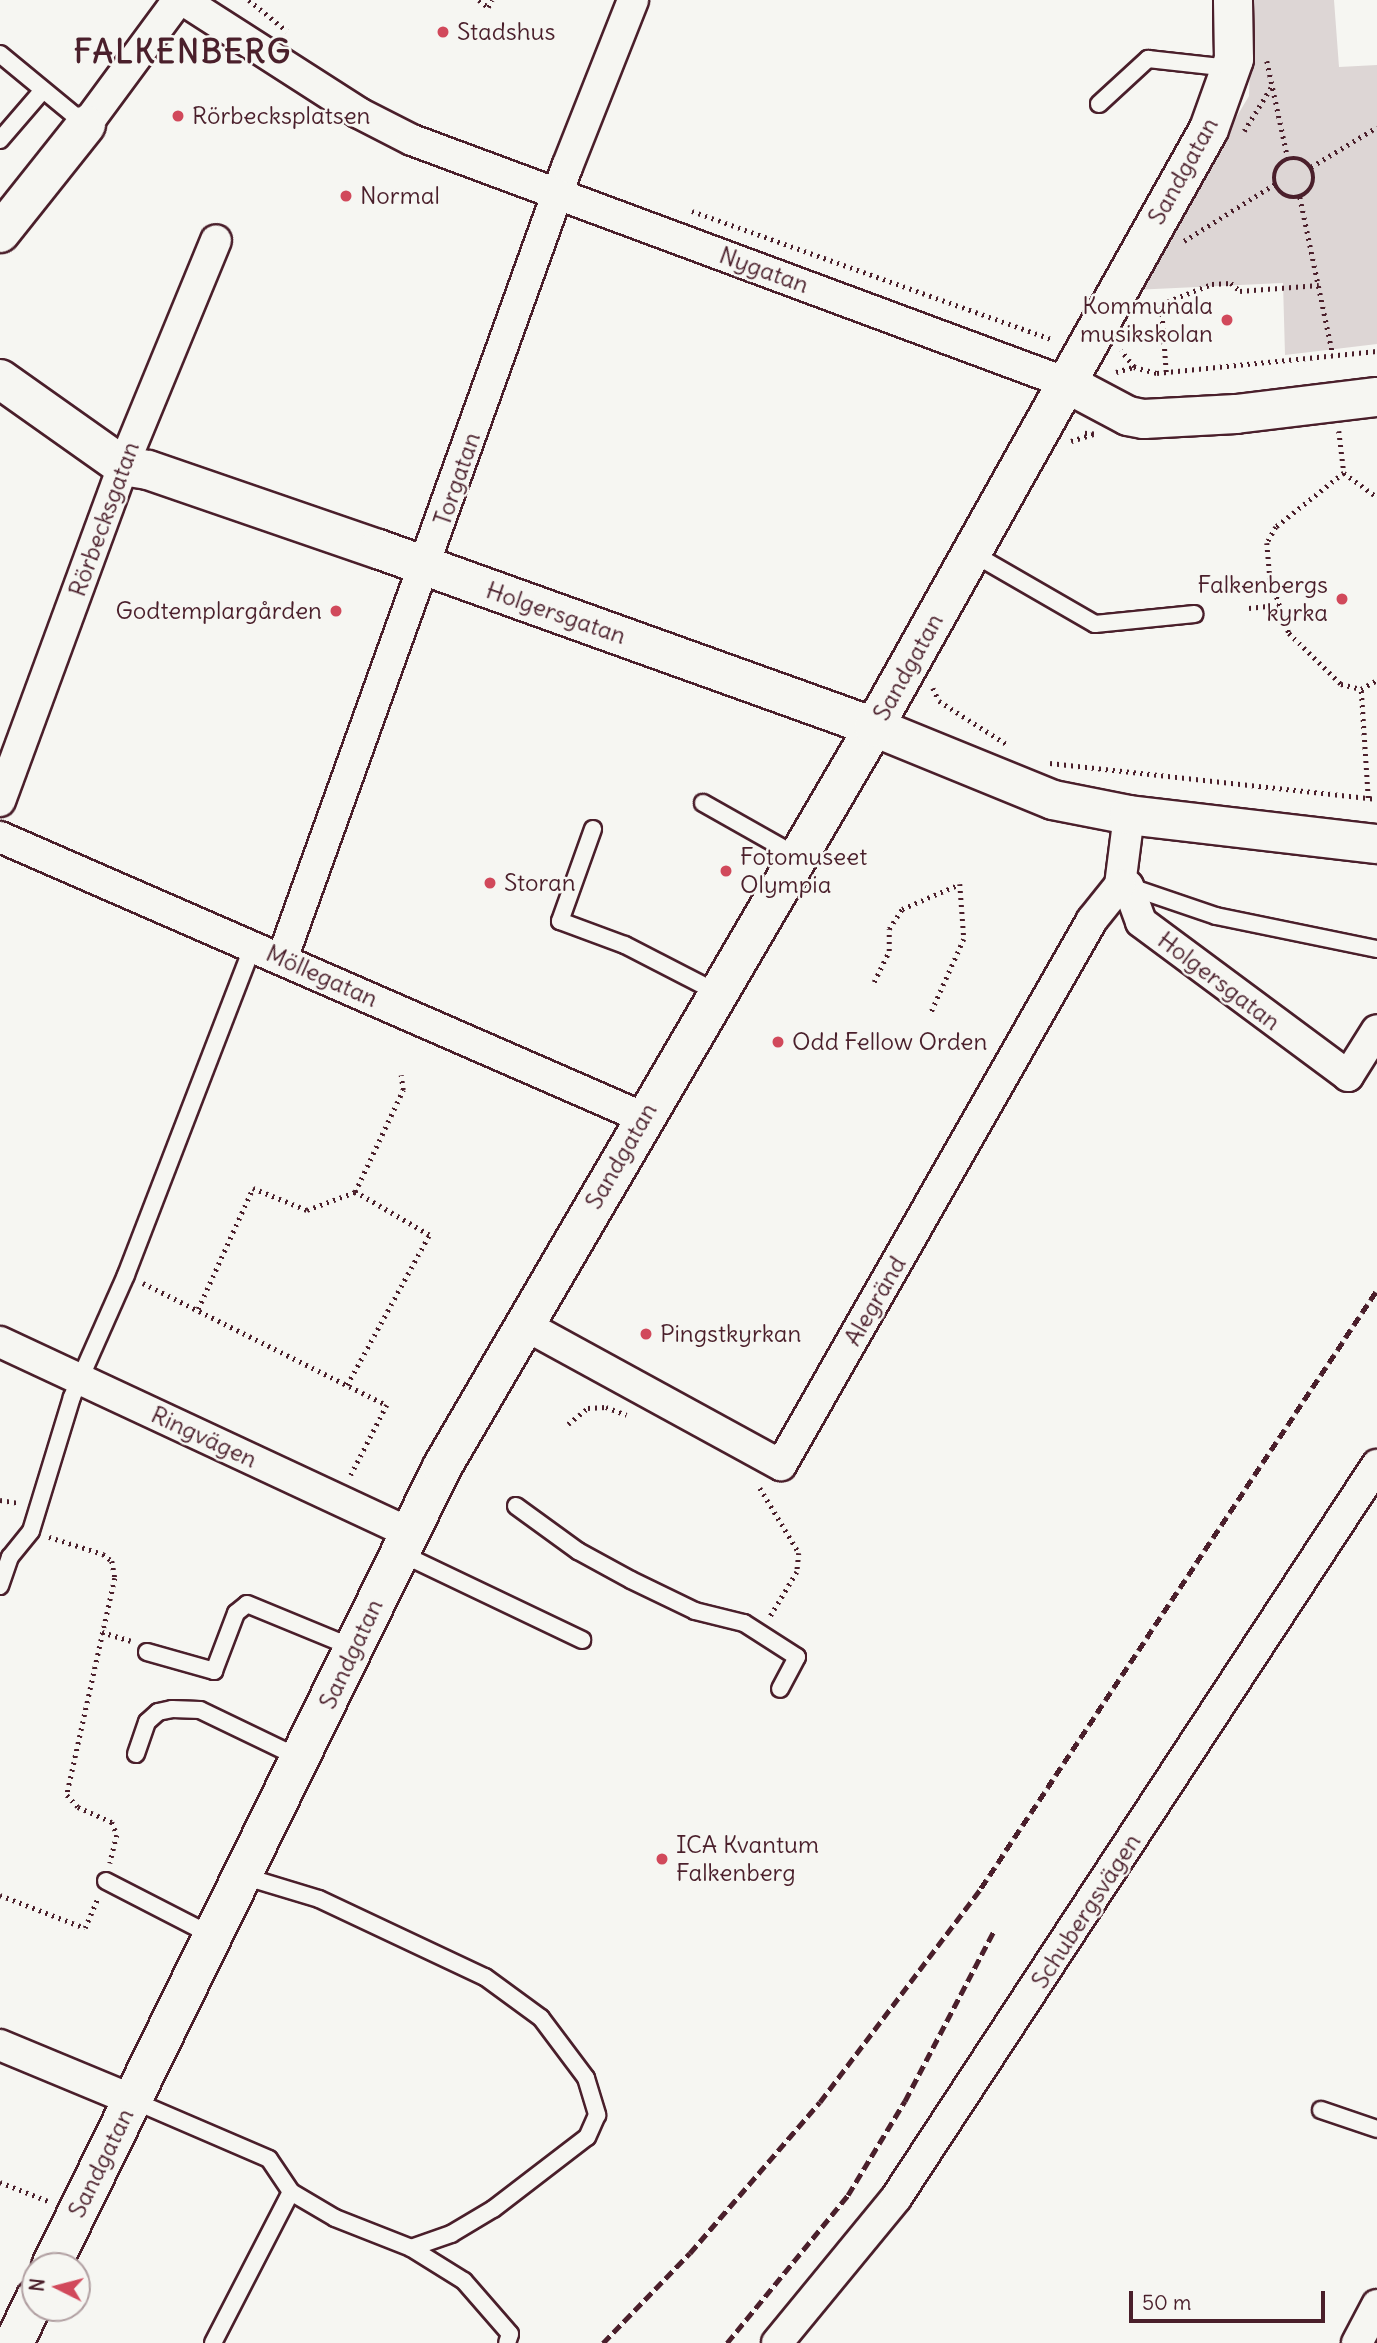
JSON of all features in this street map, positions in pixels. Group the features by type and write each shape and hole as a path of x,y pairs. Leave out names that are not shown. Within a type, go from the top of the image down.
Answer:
{"main road":[{"name":"Sandgatan","path":"58,2252 302,1759 403,1542 523,1324 874,727 1064,382 1209,129 1231,68 1233,0"},
{"path":"0,233 86,125"},
{"name":"Holgersgatan","path":"0,379 123,466 148,470 426,566 874,727 1053,800 1129,815 1377,844"},
{"name":"Nygatan","path":"1064,382 1128,416 1144,419 1236,414 1377,397"},
{"path":"13,2343 24,2322"}],"street":[{"path":"86,125 180,0"},
{"name":"Nygatan","path":"180,0 359,113 412,140 1064,382"},
{"name":"Torgatan","path":"282,959 558,195 633,0"},
{"name":"Rörbecksgatan","path":"0,801 123,466 216,240"},
{"name":"Holgersgatan","path":"1129,815 1124,885 1141,922 1348,1076 1377,1030"},
{"name":"Möllegatan","path":"0,837 644,1118"},
{"name":"Alegränd","path":"523,1324 781,1465 1092,920 1124,885"},
{"name":"Ringvägen","path":"0,1342 339,1499 403,1542"},
{"name":"Schubergsvägen","path":"777,2343 896,2198 1377,1465"},
{"path":"0,2045 132,2100"},
{"path":"1357,2343 1377,2305"}],"lane":[{"path":"0,54 86,125"},
{"path":"1099,104 1148,59 1231,68"},
{"path":"0,140 43,90"},
{"path":"972,553 1095,624 1195,614"},
{"path":"703,803 797,856"},
{"path":"593,828 560,921 625,945 716,992"},
{"path":"1124,885 1216,916 1377,949"},
{"path":"0,1586 10,1557 31,1531 80,1380 126,1275 253,946"},
{"path":"516,1506 579,1551 631,1580 695,1611 744,1623 797,1657 780,1689"},
{"path":"403,1542 582,1640"},
{"path":"147,1652 214,1671 236,1613 247,1604 354,1648"},
{"path":"136,1754 147,1722 158,1712 172,1709 200,1710 302,1759"},
{"path":"243,1876 319,1899 485,1977 541,2018 586,2078 594,2097 597,2115 587,2137 493,2208 451,2234 411,2248"},
{"path":"106,1881 213,1936"},
{"path":"132,2100 269,2159 291,2192 335,2218 411,2248 464,2281 510,2334 507,2343"},
{"path":"1321,2110 1377,2129"},
{"path":"213,2343 291,2192"}],"path":[{"path":"249,0 292,35"},
{"path":"479,0 488,7 492,0"},
{"path":"1264,48 1288,159"},
{"path":"1311,167 1377,127"},
{"path":"1288,159 1301,159 1311,167 1313,185 1300,197 1282,194 1275,184 1278,166 1288,159"},
{"path":"1175,247 1275,184"},
{"path":"1300,197 1333,355"},
{"path":"685,209 1051,339"},
{"path":"1166,372 1161,304 1212,284 1231,283 1240,291 1319,285"},
{"path":"1116,345 1134,367"},
{"path":"1114,373 1134,367 1166,372 1377,351"},
{"path":"1338,419 1344,473 1377,497"},
{"path":"1063,446 1094,434 1081,433"},
{"path":"1344,473 1276,527 1267,543 1278,605 1289,633 1340,684 1361,689 1377,680"},
{"path":"1250,608 1278,605"},
{"path":"1361,689 1368,798"},
{"path":"933,690 939,701 1021,753"},
{"path":"1046,762 1377,800"},
{"path":"874,982 889,951 889,929 902,909 960,884 964,939 930,1015"},
{"path":"198,1309 253,1188 307,1210 355,1192 403,1090 401,1075"},
{"path":"347,1385 429,1235 355,1192"},
{"path":"126,1275 387,1405 339,1499"},
{"path":"568,1424 588,1408 637,1419"},
{"path":"744,1623 772,1617 797,1572 799,1553 762,1489 752,1482"},
{"path":"0,1895 85,1928 106,1881 117,1835 112,1822 78,1807 67,1794 115,1578 112,1561 103,1554 31,1531"},
{"path":"102,1632 139,1644 147,1652"},
{"path":"0,2182 54,2203"}],"shaded area":[{"path":"1252,0 1334,0 1339,67 1377,65 1377,344 1285,355 1283,283 1133,290 1249,96"}],"railway":[{"path":"603,2343 690,2253 820,2102 981,1888 1377,1290"},
{"path":"727,2343 848,2195 905,2101 995,1929"}],"place":[{"name":"Stadshus","path":"443,32"},
{"name":"Rörbecksplatsen","path":"178,116"},
{"name":"Normal","path":"346,196"},
{"name":"Kommunala musikskolan","path":"1227,320"},
{"name":"Falkenbergs kyrka","path":"1342,599"},
{"name":"Godtemplargården","path":"336,611"},
{"name":"Fotomuseet Olympia","path":"726,871"},
{"name":"Storan","path":"490,883"},
{"name":"Odd Fellow Orden","path":"778,1042"},
{"name":"Pingstkyrkan","path":"646,1334"},
{"name":"ICA Kvantum Falkenberg","path":"662,1859"}],"district":[{"name":"FALKENBERG","path":"183,52"}]}
